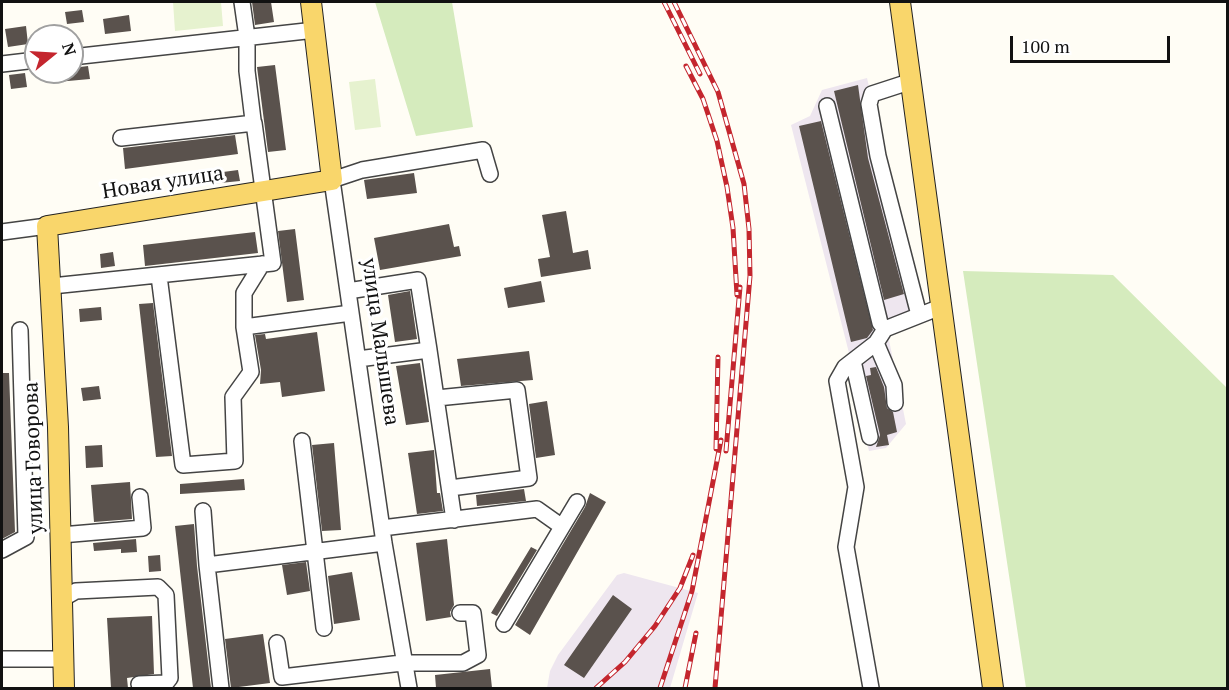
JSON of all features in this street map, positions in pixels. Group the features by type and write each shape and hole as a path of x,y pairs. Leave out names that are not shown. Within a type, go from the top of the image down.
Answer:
{"main road":[{"name":"улица Малышева","path":"311,2 332,180"},
{"path":"900,2 993,688"},
{"name":"Новая улица","path":"47,226 332,180"},
{"name":"улица Говорова","path":"47,226 52,286 64,688"}],"street":[{"path":"242,2 253,120"},
{"path":"84,56 315,30"},
{"path":"2,64 24,61"},
{"path":"912,81 872,94 869,104 878,156 919,315"},
{"path":"827,106 880,322 885,329"},
{"path":"52,286 273,263 254,123 121,138"},
{"path":"332,180 362,170 483,150 490,174"},
{"name":"улица Малышева","path":"332,180 402,663 409,688"},
{"name":"Новая улица","path":"2,232 47,226"},
{"path":"159,276 183,465 235,461 234,397 251,372 244,327 244,293 262,264"},
{"path":"348,291 418,280 454,520"},
{"path":"871,688 846,547 856,487 837,381 845,368 876,343 885,329 942,306"},
{"path":"244,327 351,313"},
{"path":"2,550 26,537 20,330"},
{"path":"876,343 894,385 895,403"},
{"path":"358,359 429,350"},
{"path":"853,361 870,437"},
{"path":"437,398 517,390 529,478 450,488"},
{"path":"302,441 313,552 324,628"},
{"path":"60,536 143,528 140,497"},
{"path":"504,624 577,502"},
{"path":"207,565 313,552 454,520 537,509 561,526"},
{"path":"202,511 221,688"},
{"path":"62,599 76,591 158,587 166,595 170,678 166,683 139,684"},
{"path":"277,643 282,677 402,663 463,663 478,655 473,613 460,613"},
{"path":"2,659 63,659"}],"shaded area":[{"path":"867,78 920,307 899,316 889,340 906,424 886,448 869,451 847,358 849,353 791,125 810,116 822,90"},
{"path":"624,573 698,593 670,688 547,688 550,671 558,655 617,575"}],"green space":[{"path":"173,2 221,2 223,26 175,31"},
{"path":"375,2 452,2 473,127 416,136"},
{"path":"375,79 381,127 355,130 349,82"},
{"path":"963,271 1113,275 1227,388 1227,688 1026,688"}],"building":[{"path":"252,2 271,2 274,22 255,25"},
{"path":"82,10 84,22 67,24 65,12"},
{"path":"129,15 131,31 105,34 103,19"},
{"path":"24,26 24,45 8,47 5,29"},
{"path":"275,65 286,150 268,152 257,67"},
{"path":"84,66 88,66 90,79 84,80"},
{"path":"24,73 24,84 27,84 27,87 11,89 9,75"},
{"path":"858,85 868,158 904,294 884,300 834,91"},
{"path":"821,121 873,330 867,338 851,342 799,126"},
{"path":"235,135 238,154 125,169 123,148"},
{"path":"238,170 240,181 210,184 208,174"},
{"path":"414,173 417,193 367,199 364,180"},
{"path":"566,211 573,253 588,250 591,269 541,277 538,259 550,257 542,215"},
{"path":"449,224 454,247 459,246 461,256 380,270 374,238"},
{"path":"295,229 304,300 287,302 278,231"},
{"path":"255,232 258,253 145,266 143,245"},
{"path":"113,252 115,266 101,268 100,254"},
{"path":"541,281 545,302 508,308 504,288"},
{"path":"410,291 417,339 395,342 388,295"},
{"path":"153,303 172,456 156,457 139,304"},
{"path":"101,307 102,320 80,322 79,309"},
{"path":"317,332 325,391 282,397 280,382 260,384 261,370 255,335 265,334 266,339"},
{"path":"529,351 533,380 461,386 457,359"},
{"path":"420,363 429,422 406,425 396,366"},
{"path":"876,367 884,387 887,408 893,412 897,432 887,435 889,445 876,447 880,435 866,376 871,375 870,368"},
{"path":"2,373 9,373 15,532 2,539"},
{"path":"99,386 101,399 83,401 81,388"},
{"path":"547,401 555,455 536,458 529,404"},
{"path":"334,443 341,530 322,531 312,445"},
{"path":"102,445 103,467 86,468 85,446"},
{"path":"434,450 437,493 440,493 443,511 417,514 408,453"},
{"path":"244,479 245,490 180,494 180,484"},
{"path":"130,482 132,519 94,522 91,485"},
{"path":"524,489 526,501 477,506 476,495"},
{"path":"590,493 606,502 530,635 515,625 585,507"},
{"path":"194,524 211,688 193,688 175,526"},
{"path":"136,539 137,552 121,553 121,549 94,551 93,543"},
{"path":"447,539 454,605 450,612 451,617 426,621 416,543"},
{"path":"531,547 537,550 497,616 491,613"},
{"path":"160,555 161,571 149,572 148,556"},
{"path":"306,562 310,591 287,595 282,565"},
{"path":"352,572 360,620 334,624 328,576"},
{"path":"613,595 632,609 584,678 564,665"},
{"path":"152,616 154,674 127,678 128,688 111,688 107,618"},
{"path":"263,634 270,683 231,688 225,639"},
{"path":"490,669 492,688 436,688 435,675"}],"railway":[{"path":"664,2 700,74"},
{"path":"674,2 718,92 744,184 749,229 750,276 715,688"},
{"path":"686,66 703,99 717,141 733,228 737,295"},
{"path":"726,451 740,287"},
{"path":"716,449 718,357"},
{"path":"660,688 692,591 721,440"},
{"path":"596,688 625,662 655,626 680,588 693,555"},
{"path":"685,688 696,633"}]}
